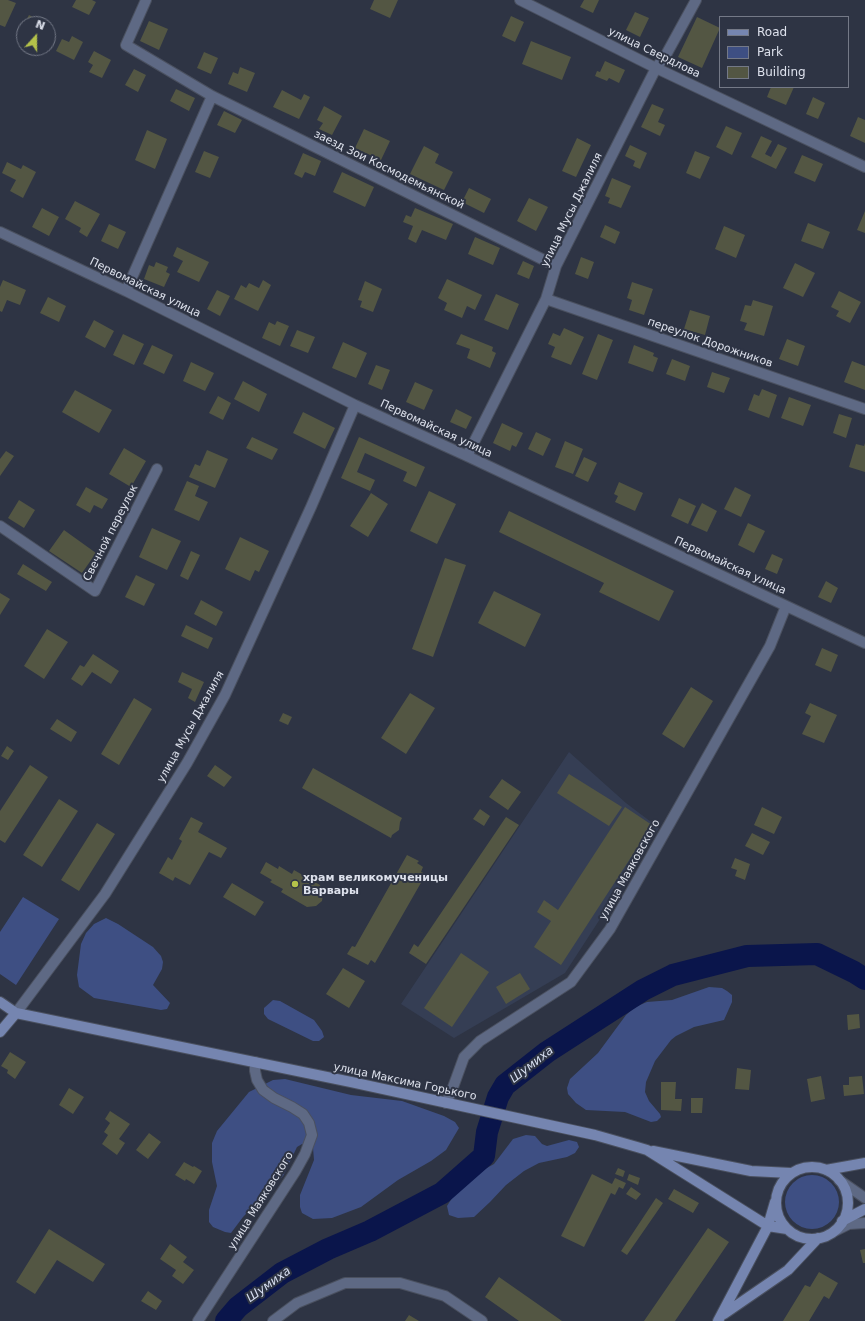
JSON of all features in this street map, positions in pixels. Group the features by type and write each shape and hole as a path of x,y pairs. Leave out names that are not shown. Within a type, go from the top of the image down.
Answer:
{"street":[{"name":"заезд Зои Космодемьянской","path":"146,0 126,44 212,96 556,266"},
{"name":"улица Свердлова","path":"520,0 656,68 865,167"},
{"name":"улица Мусы Джалиля","path":"467,456 546,299 556,266 656,68 667,53 696,0"},
{"path":"126,291 212,96"},
{"name":"Первомайская улица","path":"0,232 126,291 355,405 865,643"},
{"name":"переулок Дорожников","path":"546,299 865,409"},
{"name":"улица Мусы Джалиля","path":"0,1032 16,1013 104,894 187,763 224,695 311,508 355,405"},
{"name":"Свечной переулок","path":"0,526 95,591 157,468"},
{"name":"улица Маяковского","path":"446,1103 464,1057 480,1041 571,982 610,929 770,646 786,606"},
{"name":"улица Максима Горького","path":"0,1002 16,1013 476,1109 595,1136 647,1150 768,1226 787,1229 796,1235 807,1238 818,1238 835,1231"},
{"name":"улица Маяковского","path":"198,1321 295,1172 305,1154 312,1134 309,1123 303,1114 274,1098 263,1090 256,1076 255,1062"},
{"path":"647,1150 751,1171 791,1173"},
{"path":"826,1170 865,1163"},
{"path":"720,1318 768,1226 780,1185 791,1173 802,1168 814,1167 826,1170 865,1198"},
{"path":"835,1231 842,1221 846,1211 847,1200 845,1190 840,1180"},
{"path":"776,1200 777,1211 781,1221 787,1229"},
{"path":"842,1221 865,1209"},
{"path":"835,1231 849,1224 865,1223"},
{"path":"720,1318 788,1270 818,1238"},
{"path":"273,1321 297,1304 346,1283 400,1283 445,1296 482,1321"}],"shaded area":[{"path":"569,752 626,803 659,828 565,973 454,1038 401,1004"}],"green space":[{"path":"23,897 59,919 16,985 0,974 0,932"},
{"path":"106,918 153,947 161,956 163,962 162,969 153,985 170,1003 167,1009 161,1010 94,998 79,987 77,975 81,944 86,933 94,924"},
{"path":"709,987 722,988 727,991 732,995 732,1002 724,1020 694,1027 676,1036 671,1040 655,1061 646,1082 645,1092 649,1101 660,1114 661,1117 657,1121 651,1122 625,1112 586,1110 576,1103 568,1094 567,1088 570,1079 598,1053 626,1015 635,1007 647,1002 672,1000"},
{"path":"273,1000 280,1001 314,1020 322,1031 324,1037 319,1041 313,1041 268,1019 264,1014 264,1008"},
{"path":"285,1079 351,1095 402,1101 444,1116 455,1122 459,1128 446,1150 431,1161 398,1180 361,1207 332,1218 313,1219 302,1213 300,1207 300,1195 314,1160 313,1148 308,1144 302,1144 297,1147 283,1176 243,1217 231,1233 213,1227 209,1222 209,1210 217,1186 212,1162 212,1143 217,1131 249,1092 273,1080"},
{"path":"526,1135 535,1136 542,1144 547,1146 569,1140 577,1142 579,1147 575,1153 567,1157 539,1163 524,1171 506,1185 474,1217 458,1218 449,1215 447,1206 452,1198 474,1175 494,1164 513,1139"},
{"path":"807,1175 817,1175 827,1179 835,1187 839,1197 839,1207 835,1217 827,1225 817,1229 807,1229 797,1225 789,1217 785,1207 785,1197 789,1187 797,1179"}],"building":[{"path":"0,0 8,0 16,3 5,27 0,25"},
{"path":"76,0 92,0 96,2 89,15 72,7"},
{"path":"374,0 398,0 390,18 370,9"},
{"path":"584,0 599,0 593,13 580,7"},
{"path":"635,12 649,18 640,37 626,30"},
{"path":"511,16 524,22 515,42 502,36"},
{"path":"697,17 719,28 702,68 678,57"},
{"path":"149,21 168,29 159,50 140,41"},
{"path":"72,36 83,42 74,60 56,51 62,39 69,42"},
{"path":"531,41 571,57 562,80 522,64"},
{"path":"94,51 111,60 102,78 89,72 93,65 88,62"},
{"path":"204,52 218,58 211,74 197,68"},
{"path":"605,61 625,70 619,83 609,78 607,81 595,76 597,71 600,72"},
{"path":"240,67 255,73 247,92 228,84 233,72 238,74"},
{"path":"134,69 146,75 138,92 125,85"},
{"path":"771,88 794,88 786,105 767,97"},
{"path":"176,89 195,98 189,111 170,101"},
{"path":"282,90 301,100 304,94 310,97 299,119 273,107"},
{"path":"813,97 825,103 818,119 806,114"},
{"path":"652,104 664,109 658,122 665,125 660,136 641,127"},
{"path":"324,106 342,116 332,135 319,129 323,123 317,120"},
{"path":"224,111 242,120 235,133 217,125"},
{"path":"858,117 865,120 865,143 850,136"},
{"path":"726,126 742,133 732,155 716,147"},
{"path":"364,129 390,141 381,160 355,148"},
{"path":"147,130 167,139 155,169 135,160"},
{"path":"761,136 772,141 765,154 771,157 778,144 787,148 776,169 751,157"},
{"path":"577,138 591,145 576,177 562,171"},
{"path":"630,145 647,153 640,169 633,166 635,161 625,156"},
{"path":"424,146 439,154 435,163 453,172 444,190 410,174"},
{"path":"204,151 219,157 210,178 195,172"},
{"path":"695,151 710,157 700,179 686,173"},
{"path":"303,153 321,161 315,176 305,172 302,178 294,174"},
{"path":"802,155 823,164 815,182 794,173"},
{"path":"7,162 21,169 23,165 36,172 23,198 10,191 16,180 2,173"},
{"path":"342,172 374,187 365,207 333,192"},
{"path":"612,178 631,186 621,208 608,203 610,198 605,196"},
{"path":"469,188 491,199 484,213 462,202"},
{"path":"529,198 548,207 536,231 517,221"},
{"path":"75,201 100,214 87,237 79,232 81,228 65,219"},
{"path":"42,208 59,217 49,236 32,227"},
{"path":"415,208 453,224 446,240 422,230 416,243 408,239 413,226 403,222 406,215 411,217"},
{"path":"865,211 865,233 857,230"},
{"path":"808,223 830,232 823,249 801,241"},
{"path":"109,224 126,232 118,249 101,241"},
{"path":"605,225 620,232 615,244 600,237"},
{"path":"724,226 745,235 736,258 715,249"},
{"path":"475,237 500,248 493,265 468,254"},
{"path":"177,247 209,262 199,282 177,272 183,261 173,256"},
{"path":"581,257 594,262 588,279 575,274"},
{"path":"523,261 534,266 529,279 517,274"},
{"path":"156,262 168,267 166,272 170,274 164,287 144,279 149,265 154,267"},
{"path":"795,263 815,273 803,297 783,288"},
{"path":"447,279 482,295 475,310 467,306 462,318 444,310 447,303 438,298"},
{"path":"3,280 26,290 20,305 7,300 2,312 0,311 0,287"},
{"path":"263,280 271,285 258,311 234,299 241,285 246,288 249,283 259,288"},
{"path":"365,281 382,289 373,312 360,307 362,301 358,300"},
{"path":"632,282 653,289 644,315 629,310 632,300 627,298"},
{"path":"217,290 230,296 220,316 207,309"},
{"path":"839,291 861,302 850,323 836,316 839,311 831,307"},
{"path":"496,294 519,304 508,330 484,320"},
{"path":"48,297 66,306 59,322 40,313"},
{"path":"753,300 773,306 764,336 744,330 747,323 740,321 745,305 751,306"},
{"path":"690,310 710,316 705,335 684,329"},
{"path":"94,320 114,331 105,348 85,337"},
{"path":"277,321 289,326 280,346 262,338 269,322 275,325"},
{"path":"564,328 584,337 571,365 551,357 555,347 548,344 553,333 560,336"},
{"path":"297,330 315,337 308,353 290,346"},
{"path":"123,334 144,344 134,365 113,355"},
{"path":"461,334 493,347 492,351 496,353 490,368 467,358 470,349 456,344"},
{"path":"598,334 613,340 597,380 582,374"},
{"path":"787,339 805,346 798,366 779,359"},
{"path":"343,342 367,353 356,378 332,368"},
{"path":"152,345 173,355 164,374 143,364"},
{"path":"634,345 654,353 653,356 658,358 653,372 628,363"},
{"path":"672,359 690,366 685,381 666,374"},
{"path":"852,361 865,366 865,390 844,382"},
{"path":"191,362 214,373 205,391 183,381"},
{"path":"376,365 390,370 382,390 368,384"},
{"path":"712,372 730,378 724,393 707,387"},
{"path":"243,381 267,394 259,412 234,399"},
{"path":"415,382 433,390 424,410 406,402"},
{"path":"762,389 777,395 769,418 748,410 754,394 759,396"},
{"path":"75,390 112,410 99,433 62,412"},
{"path":"218,396 231,403 223,420 209,413"},
{"path":"789,397 811,405 803,426 781,418"},
{"path":"456,409 472,417 466,429 450,422"},
{"path":"303,412 335,428 325,449 293,433"},
{"path":"839,414 852,418 846,438 833,433"},
{"path":"502,423 523,433 516,447 512,445 510,451 493,443"},
{"path":"536,432 551,439 543,456 528,449"},
{"path":"252,437 278,449 272,460 246,448"},
{"path":"359,437 425,467 416,487 403,481 407,472 365,453 357,472 375,480 370,491 341,478"},
{"path":"565,441 583,449 573,474 555,467"},
{"path":"865,443 865,472 849,467 856,444 864,446"},
{"path":"124,448 146,461 131,487 109,474"},
{"path":"207,450 228,459 215,488 189,477 195,464 200,466"},
{"path":"6,451 14,456 0,476 0,459"},
{"path":"584,457 597,463 588,482 575,476"},
{"path":"187,481 199,486 195,496 208,502 199,521 174,510"},
{"path":"619,482 643,493 635,511 615,502 618,496 614,494"},
{"path":"86,487 108,499 102,509 94,505 90,513 76,505"},
{"path":"735,487 751,495 741,517 724,509"},
{"path":"429,491 456,504 437,544 410,531"},
{"path":"371,493 388,504 368,537 350,526"},
{"path":"679,498 696,506 688,524 671,516"},
{"path":"19,500 35,510 24,528 8,518"},
{"path":"702,503 717,511 707,532 691,525"},
{"path":"509,511 674,591 659,621 599,592 604,583 499,532"},
{"path":"748,523 765,531 754,553 738,545"},
{"path":"152,528 181,541 167,570 139,557"},
{"path":"64,530 96,553 82,573 49,551"},
{"path":"240,537 269,551 259,572 255,570 250,581 225,569"},
{"path":"191,551 200,555 188,580 180,576"},
{"path":"772,554 783,559 777,574 765,569"},
{"path":"445,558 466,565 433,657 412,649"},
{"path":"23,564 52,582 46,591 17,574"},
{"path":"136,575 155,584 144,606 125,597"},
{"path":"826,581 838,588 831,603 818,597"},
{"path":"494,591 541,614 525,647 478,623"},
{"path":"0,593 10,599 0,615"},
{"path":"201,600 223,612 216,626 194,614"},
{"path":"186,625 213,638 208,649 181,636"},
{"path":"47,629 68,642 44,679 24,666"},
{"path":"822,648 838,655 831,672 815,665"},
{"path":"93,654 119,671 111,684 92,672 82,686 71,679 80,665 84,667"},
{"path":"182,672 204,682 195,702 188,698 192,689 178,682"},
{"path":"691,687 713,701 684,748 662,734"},
{"path":"410,693 435,708 406,754 381,738"},
{"path":"134,698 152,709 119,765 101,754"},
{"path":"810,703 837,715 824,743 802,734 811,716 805,713"},
{"path":"283,713 292,717 288,725 279,721"},
{"path":"57,719 77,732 71,742 50,729"},
{"path":"7,746 14,751 8,760 1,756"},
{"path":"30,765 48,777 5,843 0,840 0,811"},
{"path":"215,765 232,777 224,787 207,776"},
{"path":"313,768 402,818 399,830 392,835 391,838 302,788"},
{"path":"569,774 622,807 609,826 557,793"},
{"path":"502,779 521,792 508,810 489,797"},
{"path":"59,799 78,811 42,867 23,855"},
{"path":"625,807 652,825 561,965 534,947 551,921 537,912 544,900 558,910"},
{"path":"762,807 782,817 774,834 754,825"},
{"path":"480,809 490,816 484,826 473,819"},
{"path":"191,817 203,823 198,832 227,848 221,858 209,852 190,885 175,877 173,881 159,873 168,857 172,860 182,841 179,839"},
{"path":"506,817 519,825 426,964 409,953 414,944 418,947"},
{"path":"97,823 115,834 79,891 61,880"},
{"path":"752,833 770,842 763,855 745,846"},
{"path":"407,855 419,861 417,863 423,867 421,872 426,874 375,963 371,960 368,965 347,954 352,946 355,947"},
{"path":"735,858 750,864 745,880 735,876 737,870 731,868"},
{"name":"храм великомученицы Варвары","path":"266,862 278,869 279,866 292,874 294,870 320,885 323,894 322,901 316,906 307,907 281,892 283,889 270,882 272,880 260,873"},
{"path":"232,883 264,902 255,916 223,897"},
{"path":"461,953 489,972 452,1027 424,1008"},
{"path":"343,968 365,981 349,1008 326,994"},
{"path":"520,973 530,989 506,1004 496,987"},
{"path":"859,1014 860,1028 848,1030 847,1015"},
{"path":"10,1052 26,1062 15,1079 7,1073 8,1070 1,1066"},
{"path":"737,1068 751,1070 749,1090 735,1089"},
{"path":"821,1076 825,1099 811,1102 807,1079"},
{"path":"862,1076 864,1094 844,1096 843,1085 849,1085 849,1077"},
{"path":"661,1082 676,1082 675,1099 682,1099 681,1111 661,1110"},
{"path":"69,1088 84,1097 73,1114 59,1105"},
{"path":"691,1098 703,1098 702,1113 691,1113"},
{"path":"110,1111 130,1124 119,1139 125,1143 117,1155 102,1144 108,1135 104,1132 110,1123 105,1119"},
{"path":"149,1133 161,1142 148,1159 136,1150"},
{"path":"184,1162 202,1171 194,1184 175,1175"},
{"path":"618,1168 625,1171 623,1177 615,1174"},
{"path":"592,1174 612,1184 615,1178 626,1183 623,1189 619,1187 615,1195 611,1193 584,1247 561,1236"},
{"path":"629,1174 640,1178 638,1185 627,1180"},
{"path":"631,1187 641,1194 636,1200 626,1194"},
{"path":"674,1189 699,1203 693,1213 668,1199"},
{"path":"656,1198 663,1203 627,1255 621,1251"},
{"path":"708,1228 729,1242 675,1321 644,1321"},
{"path":"49,1229 105,1264 93,1282 57,1260 35,1294 16,1282"},
{"path":"170,1244 187,1257 183,1262 194,1270 183,1284 172,1276 176,1270 160,1259"},
{"path":"865,1249 865,1263 863,1263 860,1250"},
{"path":"819,1272 838,1283 829,1299 824,1296 809,1321 783,1321 805,1285 810,1287"},
{"path":"499,1277 562,1321 519,1321 485,1297"},
{"path":"148,1291 162,1301 156,1310 141,1301"},
{"path":"409,1315 419,1321 405,1321"}],"waterway":[{"name":"Шумиха","path":"226,1321 238,1307 282,1273 328,1249 370,1231 442,1193 484,1156 487,1132 498,1097 505,1085 547,1052 643,990 673,975 747,956 817,954 865,979"}],"place":[{"name":"храм великомученицы Варвары","path":"295,884"}]}
